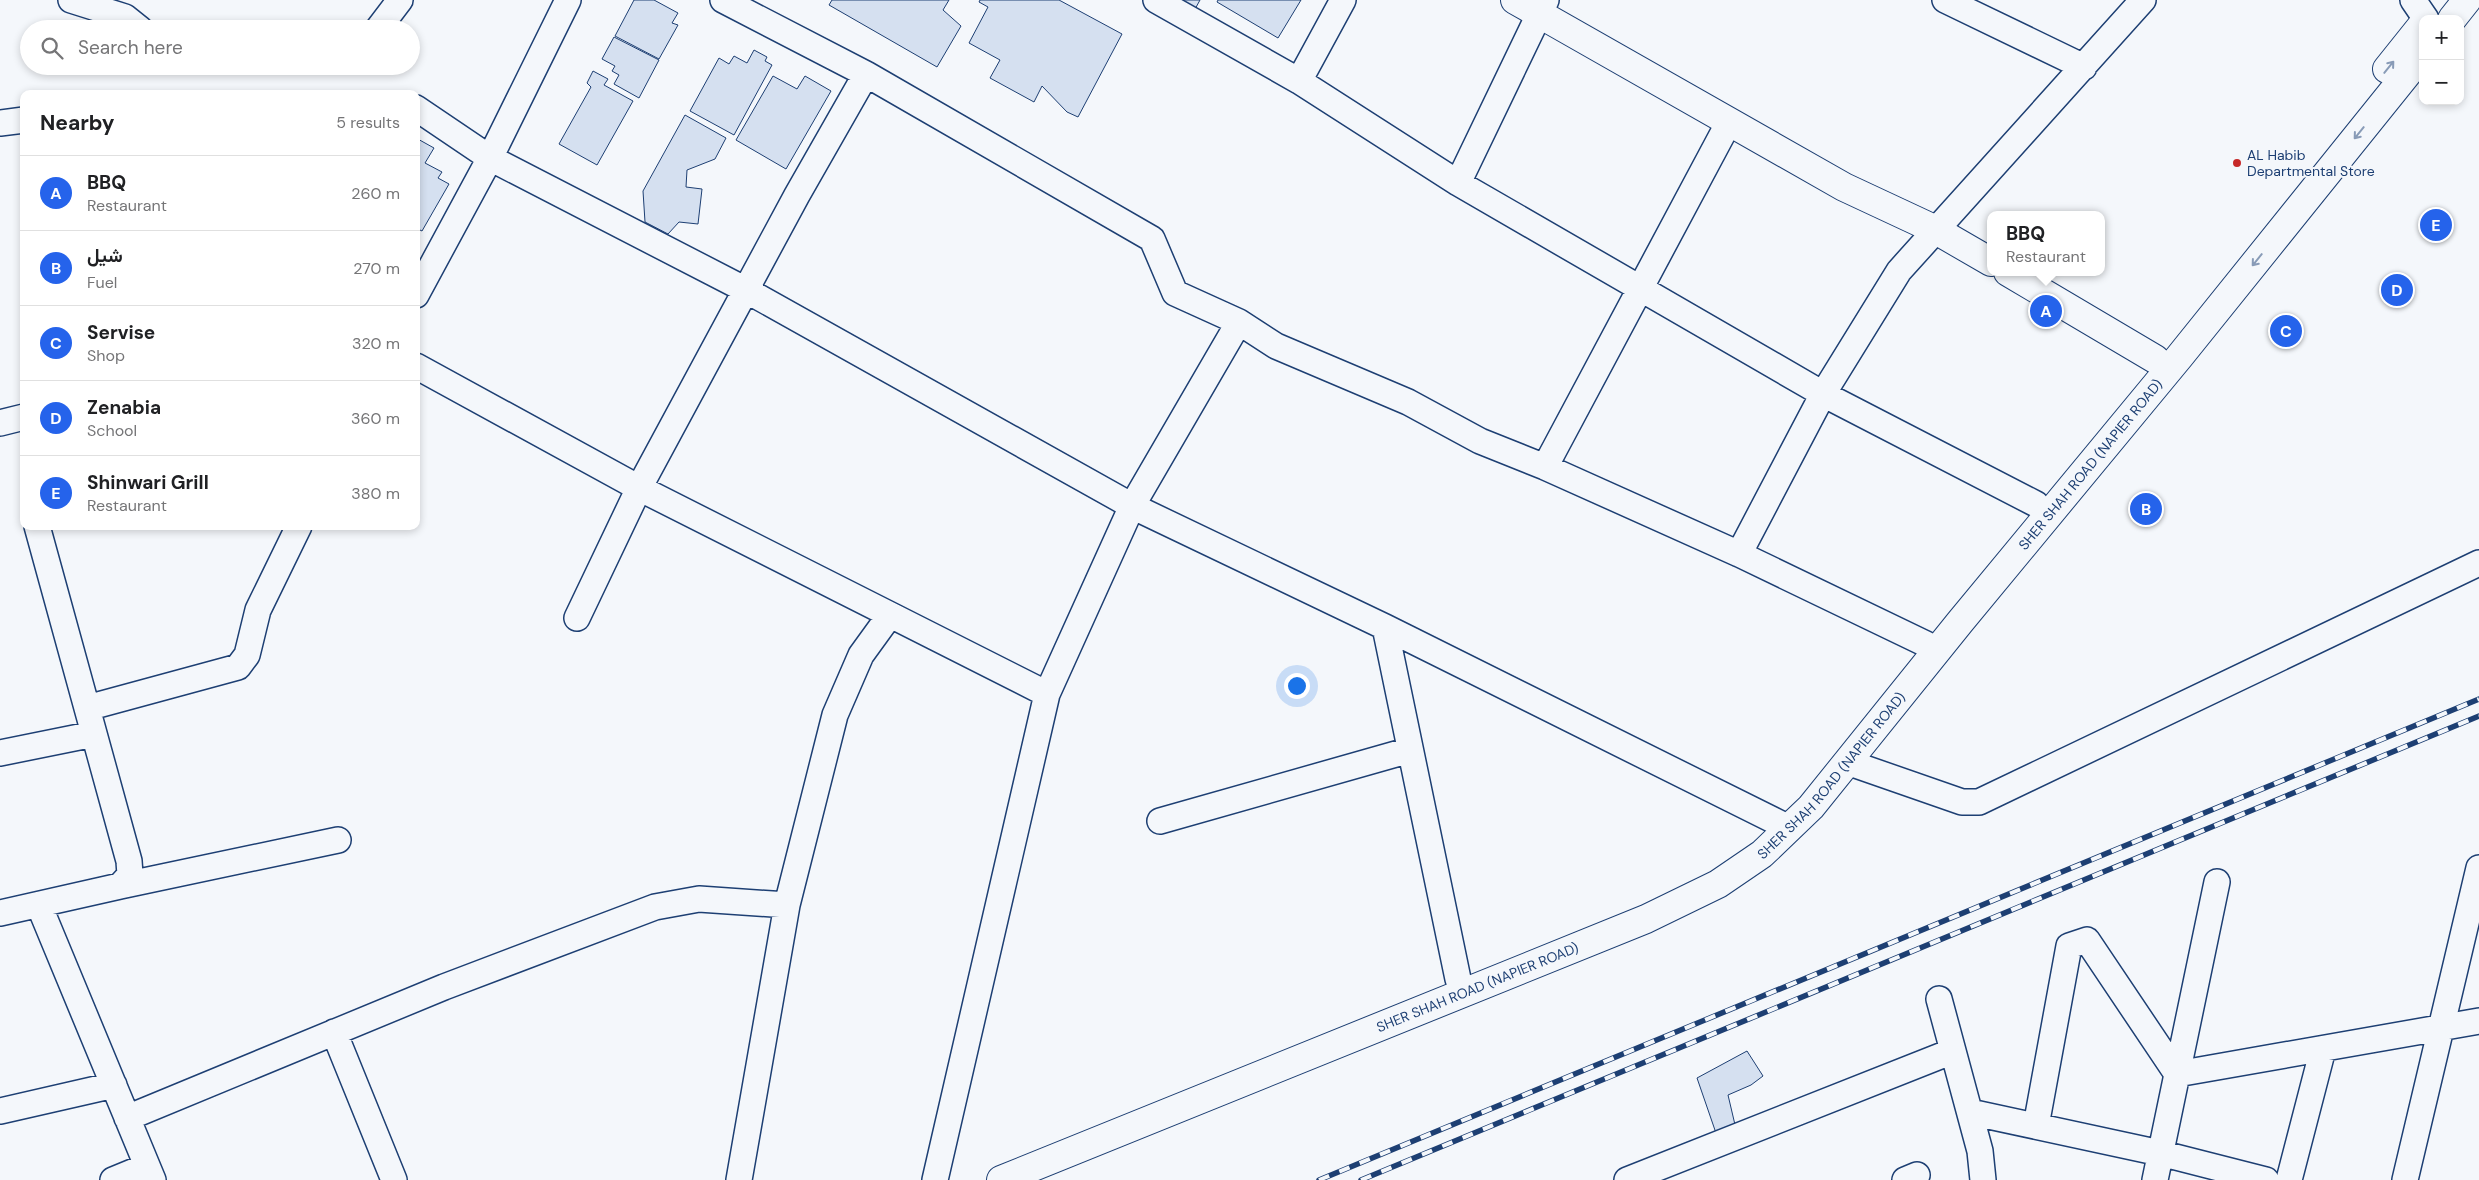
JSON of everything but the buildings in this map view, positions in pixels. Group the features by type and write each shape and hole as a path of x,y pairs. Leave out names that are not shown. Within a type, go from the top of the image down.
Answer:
{"main road":[{"path":"1514,0 1542,7 1729,122 1844,187 1934,229 1987,260"},
{"path":"2430,15 2442,0"},
{"path":"2455,15 2467,0"},
{"name":"SHER SHAH ROAD (NAPIER ROAD)","path":"1001,1180 1646,919 1718,884 1762,854 1811,807 1847,762 1963,609 2036,504 2155,359 2419,29"},
{"name":"SHER SHAH ROAD (NAPIER ROAD)","path":"1963,609 2180,356 2419,59"},
{"path":"2015,276 2155,359"}],"street":[{"path":"72,0 134,15"},
{"path":"385,20 400,0"},
{"path":"420,287 490,158 568,0"},
{"path":"723,0 866,74 1152,239 1175,293 1239,322 1276,346 1408,402 1480,441 1544,467 1739,554 1926,644"},
{"path":"1156,0 1299,81 1458,184 1823,394 2036,504"},
{"path":"1299,81 1343,0"},
{"path":"1739,554 1823,394 1899,271 1934,229 2144,0"},
{"path":"2414,0 2424,15"},
{"path":"1960,3 2084,67"},
{"path":"1458,184 1542,7"},
{"path":"578,618 639,488 796,195 866,74"},
{"path":"420,111 490,158 746,290 1132,506 1385,627 1779,823"},
{"path":"0,123 20,120"},
{"path":"1544,467 1729,122"},
{"path":"935,1180 1047,694 1132,506 1239,322"},
{"path":"420,368 639,488 1047,694"},
{"path":"0,423 20,418"},
{"path":"38,530 129,861 130,875 120,886"},
{"path":"86,708 238,667 246,655 258,610 297,530"},
{"path":"1847,762 1962,802 1979,802 2479,563"},
{"path":"739,1180 787,905 835,716 861,655 890,615"},
{"path":"1385,627 1458,979"},
{"path":"0,754 94,734"},
{"path":"1160,821 1410,750"},
{"path":"0,913 338,840"},
{"path":"2405,1180 2479,868"},
{"path":"2155,1180 2217,882"},
{"path":"127,1118 444,987 655,907 699,899 787,905"},
{"path":"39,905 150,1173 113,1180"},
{"path":"2036,1126 2069,946 2087,940 2177,1074"},
{"path":"1939,999 1980,1150 1983,1180"},
{"path":"2177,1074 2479,1021"},
{"path":"334,1032 394,1180"},
{"path":"2289,1180 2323,1049"},
{"path":"1627,1180 1953,1051"},
{"path":"0,1111 114,1086"},
{"path":"1970,1112 2160,1153 2266,1180"}],"railway":[{"path":"1319,1180 2479,699"},
{"path":"1361,1180 2479,716"}],"place":[{"name":"AL Habib Departmental Store","path":"2237,163"},
{"name":"Shinwari Grill","path":"2436,225"},
{"name":"Zenabia","path":"2397,290"},
{"name":"BBQ","path":"2046,311"},
{"name":"Servise","path":"2286,331"},
{"name":"شیل","path":"2146,509"}]}
